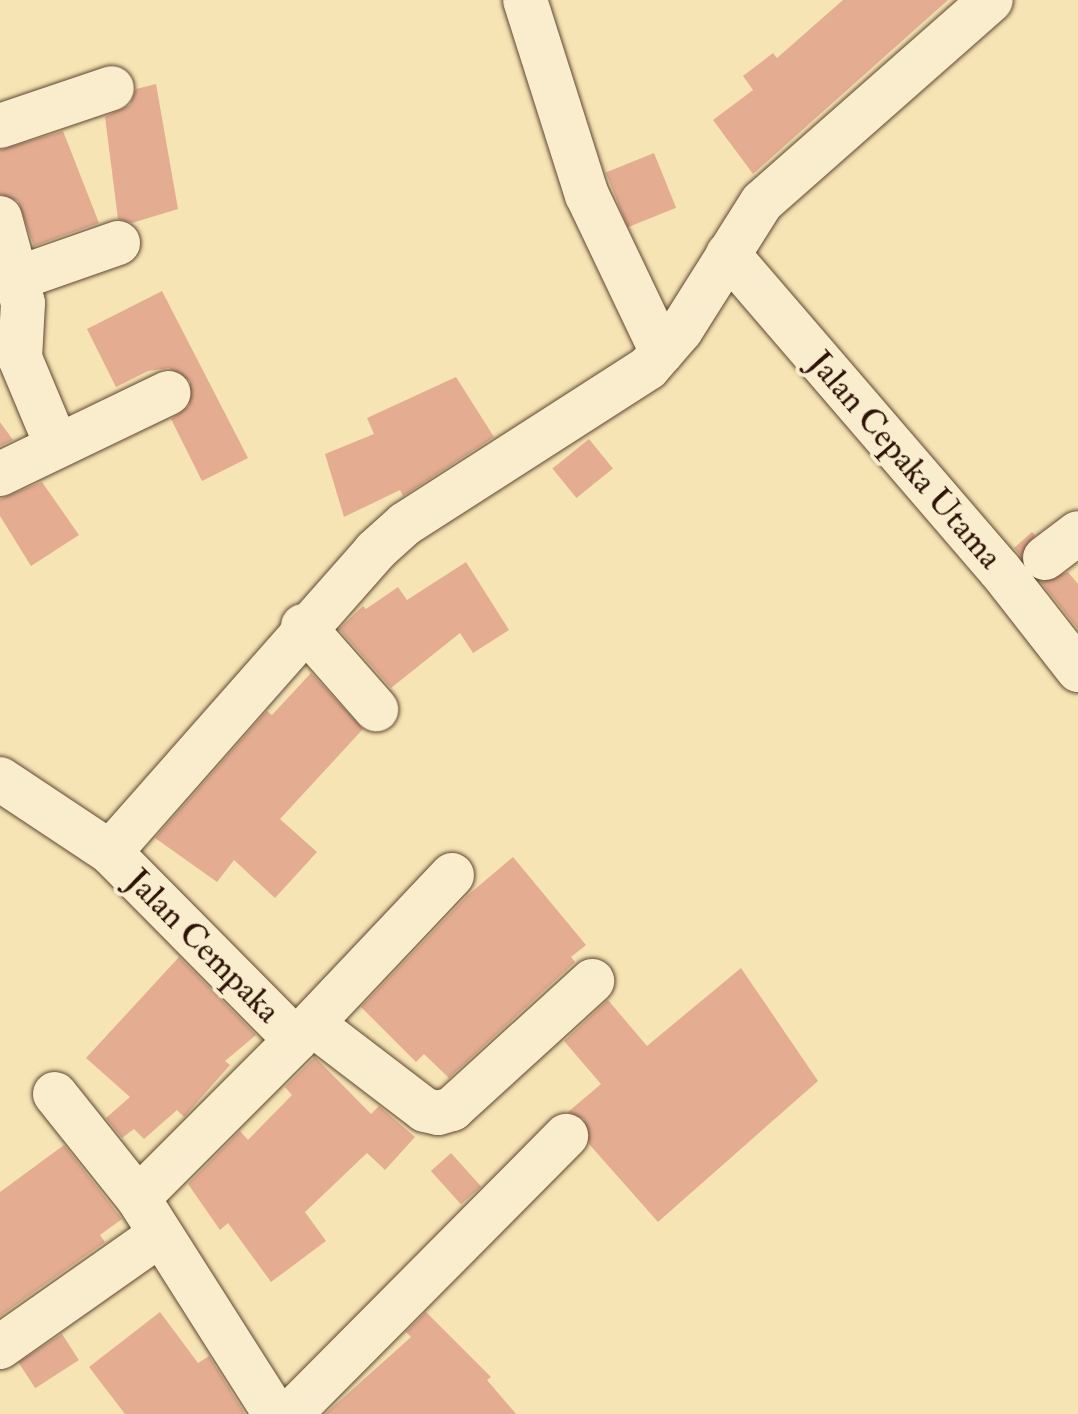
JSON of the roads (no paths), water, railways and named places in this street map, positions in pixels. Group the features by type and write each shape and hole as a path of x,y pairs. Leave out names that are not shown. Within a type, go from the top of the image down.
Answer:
{"street":[{"path":"525,0 587,195 662,352"},
{"path":"110,852 303,626 405,524 648,368 662,352 762,202 991,0"},
{"path":"0,126 112,88"},
{"path":"0,218 23,303 20,358 56,444"},
{"path":"18,278 118,243"},
{"name":"Jalan Cepaka Utama","path":"728,254 1000,570 1078,670"},
{"path":"0,474 56,444 168,393"},
{"path":"303,626 376,709"},
{"name":"Jalan Cempaka","path":"0,779 110,852 306,1033 138,1198"},
{"path":"452,875 306,1033 425,1110 438,1113 452,1109 592,981"},
{"path":"55,1094 138,1198 158,1236 275,1414"},
{"path":"290,1414 566,1136"},
{"path":"0,1347 158,1236"}]}
